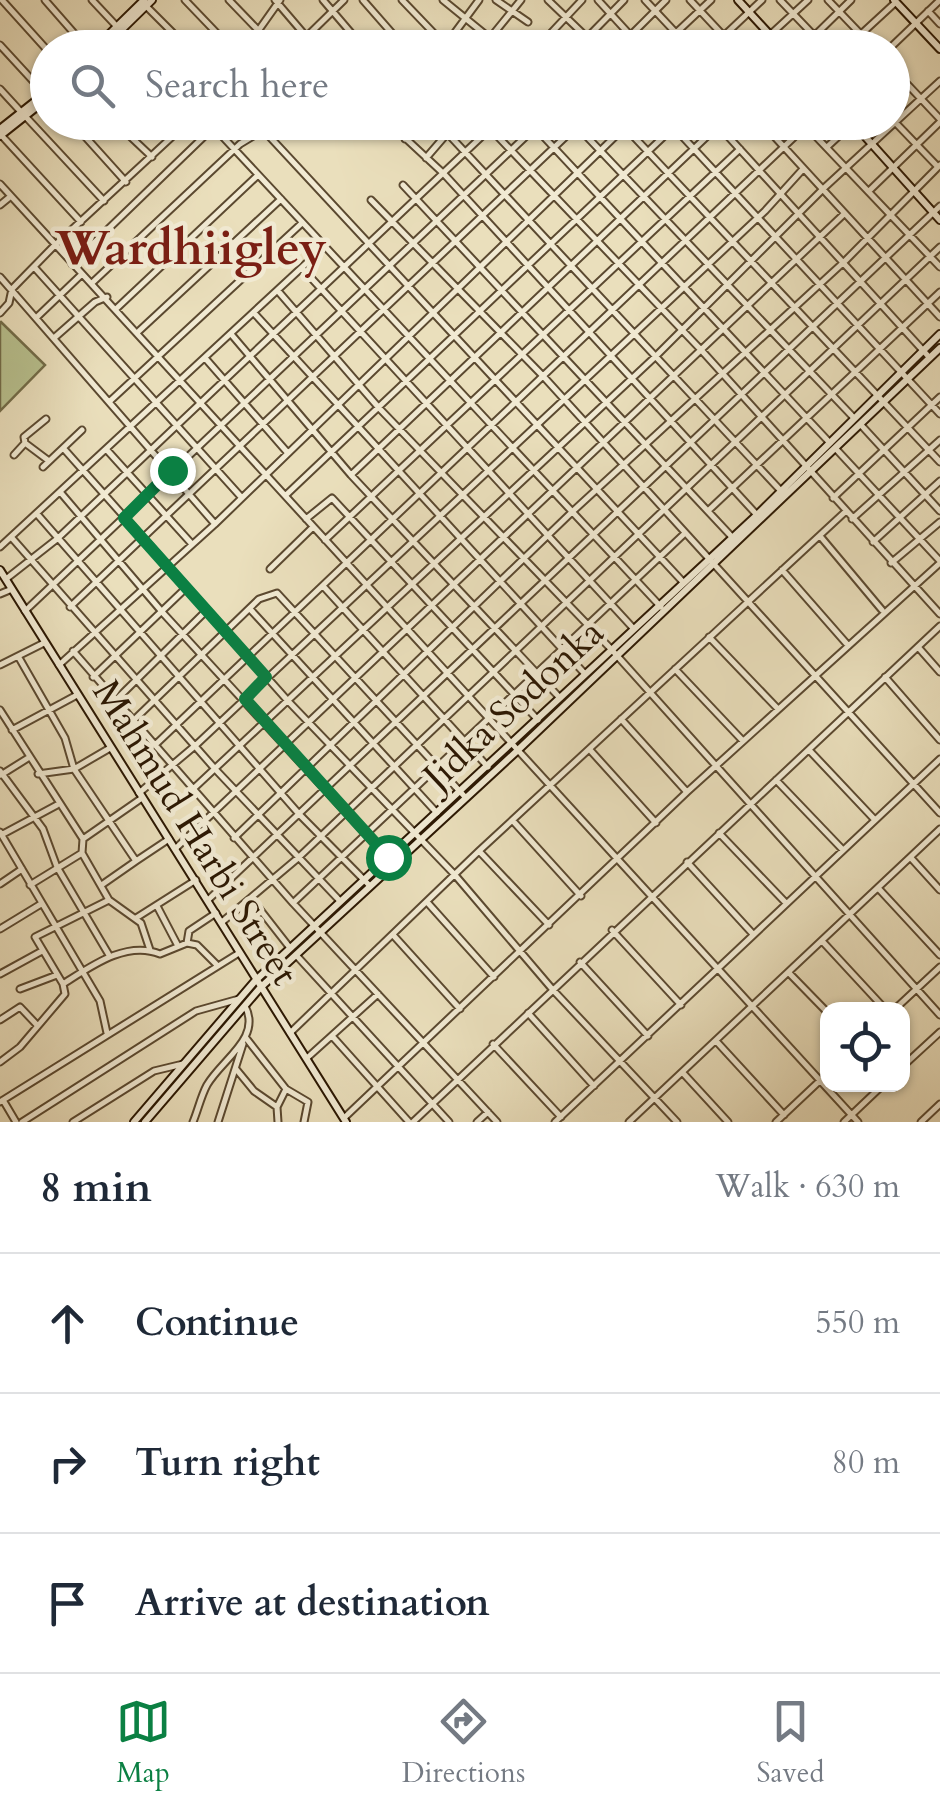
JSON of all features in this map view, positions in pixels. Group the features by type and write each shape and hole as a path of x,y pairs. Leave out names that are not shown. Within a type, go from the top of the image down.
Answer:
{"main road":[{"path":"738,0 766,30"},
{"path":"116,30 145,1"},
{"path":"895,1 939,45"},
{"path":"0,134 30,110"},
{"path":"868,140 940,220"},
{"name":"Jidka Sodonka","path":"833,446 854,418 940,334"},
{"name":"Jidka Sodonka","path":"134,1122 161,1097 258,984 362,880 463,795 940,348"},
{"name":"Jidka Sodonka","path":"317,928 370,886 437,813 463,795 585,674 613,652 633,628 661,607 682,582 810,469"},
{"name":"Mahmud Harbi Street","path":"0,570 345,1120"},
{"name":"Jidka Sodonka","path":"145,1122 183,1064 243,1003"}],"street":[{"path":"2,0 30,31"},
{"path":"45,0 71,30"},
{"path":"92,0 118,28"},
{"path":"185,0 214,30"},
{"path":"229,0 256,28 278,1 300,30"},
{"path":"323,0 348,30"},
{"path":"312,30 344,0"},
{"path":"364,0 390,30"},
{"path":"402,0 430,30"},
{"path":"442,0 480,30"},
{"path":"457,30 479,0"},
{"path":"496,0 528,22"},
{"path":"496,30 520,0"},
{"path":"548,0 582,30"},
{"path":"554,30 582,0"},
{"path":"598,0 626,30"},
{"path":"595,30 624,0"},
{"path":"645,0 674,30"},
{"path":"637,30 666,0"},
{"path":"690,0 719,30"},
{"path":"678,30 711,0"},
{"path":"730,30 762,0"},
{"path":"780,0 808,30"},
{"path":"775,30 808,0"},
{"path":"828,0 857,30"},
{"path":"820,30 851,0"},
{"path":"908,30 940,0"},
{"path":"145,1 172,30"},
{"path":"865,30 895,1"},
{"path":"928,11 940,24"},
{"path":"0,45 30,76"},
{"path":"910,108 940,81"},
{"path":"869,192 940,121 910,87"},
{"path":"0,89 30,122"},
{"path":"0,134 81,222"},
{"path":"234,838 305,765 844,262 939,167 910,138"},
{"path":"47,140 104,202"},
{"path":"88,140 126,182"},
{"path":"135,140 152,157"},
{"path":"0,313 9,304 12,290 54,246 170,140"},
{"path":"72,264 198,140"},
{"path":"226,140 661,607"},
{"path":"92,283 248,140"},
{"path":"272,140 682,582"},
{"path":"405,140 444,174 756,515"},
{"path":"426,158 441,140"},
{"path":"456,140 781,491"},
{"path":"6,578 32,562 57,539 480,140"},
{"path":"502,140 703,352 891,563 938,609"},
{"path":"25,611 524,140"},
{"path":"345,1120 687,792 940,562 547,140"},
{"path":"70,607 564,140"},
{"path":"592,140 854,418"},
{"path":"59,665 140,587 215,524 611,140"},
{"path":"639,140 940,462"},
{"path":"286,496 660,140"},
{"path":"686,140 940,414"},
{"path":"351,475 705,140"},
{"path":"733,140 884,302 930,358"},
{"path":"777,140 940,317"},
{"path":"155,745 792,140"},
{"path":"821,140 940,267"},
{"path":"827,147 835,140"},
{"path":"192,790 408,583 656,356 876,140"},
{"path":"325,540 740,148"},
{"path":"83,839 110,823 196,745 803,170"},
{"path":"116,308 258,174"},
{"path":"0,184 54,246 139,332 716,972 820,1081 776,1122"},
{"path":"403,184 732,537"},
{"path":"0,205 10,196"},
{"path":"139,332 280,199"},
{"path":"371,200 543,376 683,535 940,813"},
{"path":"208,900 940,206"},
{"path":"175,848 703,352 844,214"},
{"path":"109,402 302,222"},
{"path":"0,547 325,246"},
{"path":"222,922 298,858 664,514 940,247"},
{"path":"36,268 242,498"},
{"path":"302,268 340,314 633,628"},
{"path":"36,318 82,274"},
{"path":"0,277 172,470 215,524"},
{"path":"278,291 379,408 613,652 940,1015"},
{"path":"709,510 940,292"},
{"path":"54,339 79,315 107,298"},
{"path":"254,313 585,674"},
{"path":"231,334 351,475 560,698"},
{"path":"206,358 287,452"},
{"path":"833,498 940,397"},
{"path":"46,419 24,437 25,444 49,461"},
{"path":"861,425 940,511"},
{"path":"43,467 82,430"},
{"path":"852,519 940,440"},
{"path":"14,455 25,444"},
{"path":"64,449 141,540 368,789 454,875 553,990 677,1122"},
{"path":"106,449 192,544"},
{"path":"874,542 940,481"},
{"path":"61,493 162,613 388,857"},
{"path":"305,519 330,498 538,720"},
{"path":"290,1033 478,851 552,788 649,692 845,512"},
{"path":"36,514 280,793 370,886"},
{"path":"891,563 940,522"},
{"path":"270,569 312,528"},
{"path":"292,903 683,535"},
{"path":"820,536 883,611"},
{"path":"12,538 216,770 340,902"},
{"path":"782,570 847,644"},
{"path":"323,586 488,767"},
{"path":"93,677 187,587"},
{"path":"0,594 12,589"},
{"path":"134,720 249,608 263,596 277,593 357,675 463,795"},
{"path":"249,608 437,813"},
{"path":"115,701 207,610"},
{"path":"332,1036 411,1122 940,626"},
{"path":"708,638 778,709"},
{"path":"0,665 44,643"},
{"path":"918,647 940,672"},
{"path":"72,652 292,903 498,1122"},
{"path":"18,656 69,745 74,769 136,861"},
{"path":"675,669 743,742"},
{"path":"885,676 940,740"},
{"path":"12,730 77,695"},
{"path":"0,711 57,805 83,839 82,852 109,900 136,918 150,950"},
{"path":"621,720 687,792"},
{"path":"38,774 74,769 110,748"},
{"path":"809,750 875,820"},
{"path":"591,751 656,822"},
{"path":"28,758 1,773 35,818 57,867 109,956"},
{"path":"493,1044 558,1119 940,759"},
{"path":"776,780 843,851"},
{"path":"57,805 1,836 100,1002 107,1033"},
{"path":"513,821 581,896"},
{"path":"630,1122 940,829"},
{"path":"720,832 786,903"},
{"path":"102,884 168,839"},
{"path":"478,851 550,926"},
{"path":"30,885 82,852"},
{"path":"911,858 940,890"},
{"path":"687,862 752,933"},
{"path":"0,884 23,869"},
{"path":"136,918 196,880"},
{"path":"879,888 940,954"},
{"path":"0,1062 20,1046 65,994 63,984 34,937 86,915 109,900"},
{"path":"427,902 494,978"},
{"path":"0,929 41,904"},
{"path":"156,906 178,946"},
{"path":"258,907 293,952 449,1122"},
{"path":"187,943 189,931 216,913"},
{"path":"612,930 680,1006"},
{"path":"394,936 460,1009"},
{"path":"822,941 878,1002"},
{"path":"63,984 109,956 150,950 160,954 187,943 198,946 217,965"},
{"path":"0,974 42,950"},
{"path":"218,1122 250,1014 243,1003 224,1000 196,1011 18,1122 2,1101 239,953"},
{"path":"580,962 648,1036"},
{"path":"904,1002 940,967"},
{"path":"789,972 820,1005"},
{"path":"20,989 58,976"},
{"path":"307,1058 378,994"},
{"path":"0,1020 20,1007 36,1025"},
{"path":"528,1013 594,1086"},
{"path":"910,1060 940,1032"},
{"path":"245,1041 286,1089 308,1102 304,1122"},
{"path":"193,1122 207,1086 228,1056 245,1041"},
{"path":"716,1042 784,1115"},
{"path":"73,1122 154,1071 183,1064"},
{"path":"236,1069 254,1091 277,1107"},
{"path":"682,1072 728,1122"},
{"path":"278,1122 277,1107 286,1089"},
{"path":"830,1092 858,1122"},
{"path":"844,1122 876,1092"},
{"path":"920,1122 940,1104"},
{"path":"477,1122 488,1112"}],"green space":[{"path":"0,323 45,365 0,411"}],"district":[{"name":"Wardhiigley","path":"191,247"}],"route":[{"path":"172,470 124,518 266,677 245,699 388,857"}]}
